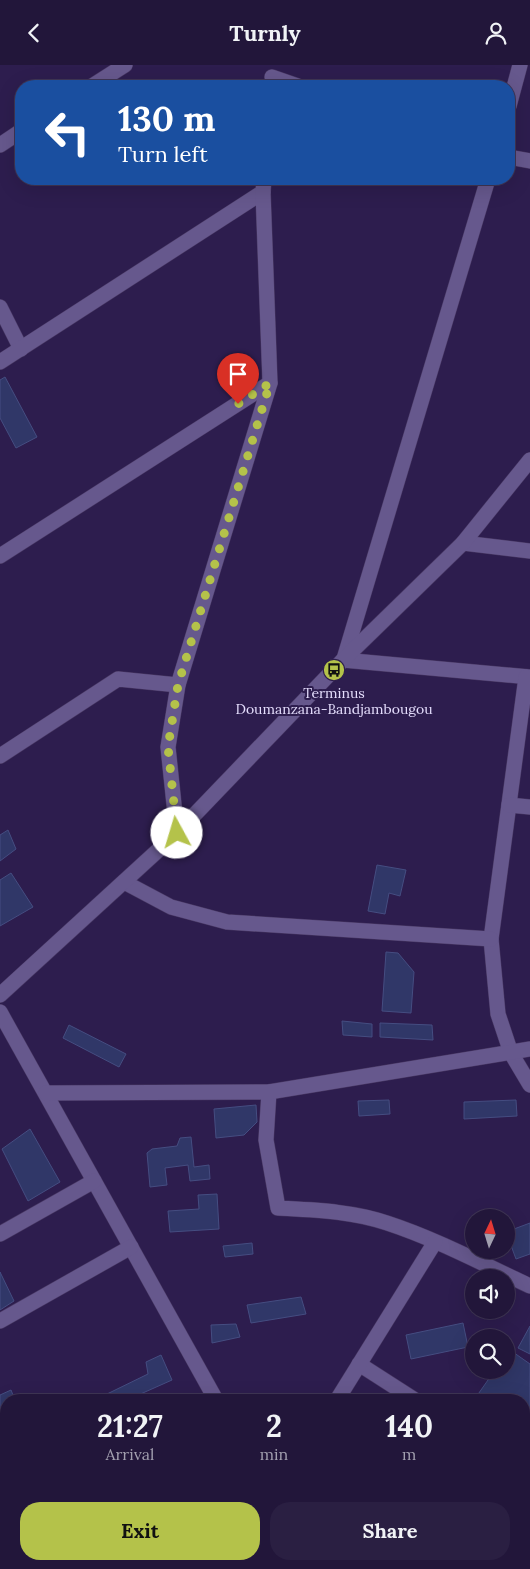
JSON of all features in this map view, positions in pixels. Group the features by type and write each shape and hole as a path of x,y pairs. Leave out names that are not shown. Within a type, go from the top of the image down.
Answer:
{"street":[{"path":"101,80 125,65"},
{"path":"515,84 520,65"},
{"path":"0,145 15,135"},
{"path":"515,158 530,161"},
{"path":"177,833 168,747 178,685 270,383 263,185"},
{"path":"0,362 263,185"},
{"path":"343,660 486,185"},
{"path":"0,307 21,349"},
{"path":"0,556 270,383"},
{"path":"0,995 177,833 343,660 463,543 530,460"},
{"path":"463,543 530,551"},
{"path":"343,660 528,677 491,939 498,1014 511,1053 530,1085"},
{"path":"0,756 118,679 178,685"},
{"path":"509,805 530,807"},
{"path":"124,882 171,907 227,921 491,939"},
{"path":"0,1012 213,1394"},
{"path":"46,1093 269,1092 530,1049"},
{"path":"269,1092 266,1141 278,1208 344,1213 386,1222 435,1242 530,1286"},
{"path":"0,1234 94,1181"},
{"path":"341,1394 435,1242"},
{"path":"0,1321 131,1247"},
{"path":"360,1364 406,1394"}],"building":[{"path":"5,377 37,437 16,448 0,418 0,380"},
{"path":"8,830 16,849 0,861 0,835"},
{"path":"377,865 406,870 400,896 389,893 385,914 368,911"},
{"path":"11,873 33,907 0,926 0,880"},
{"path":"386,952 398,953 414,972 411,1013 382,1011"},
{"path":"342,1021 372,1024 372,1037 343,1035"},
{"path":"380,1023 432,1025 433,1040 380,1037"},
{"path":"69,1025 126,1054 119,1067 63,1038"},
{"path":"389,1100 390,1114 359,1116 358,1101"},
{"path":"516,1100 517,1116 464,1119 464,1102"},
{"path":"256,1105 257,1122 244,1135 216,1138 214,1109"},
{"path":"30,1129 60,1182 28,1201 2,1149"},
{"path":"191,1137 194,1167 209,1165 210,1179 190,1181 188,1165 165,1168 167,1185 150,1187 147,1153 152,1149 177,1146 180,1138"},
{"path":"217,1194 219,1229 170,1232 168,1211 199,1209 198,1195"},
{"path":"530,1223 530,1254 516,1259 515,1256 515,1229"},
{"path":"252,1243 253,1254 225,1257 223,1246"},
{"path":"0,1272 14,1301 0,1310"},
{"path":"301,1297 306,1314 251,1323 247,1305"},
{"path":"463,1323 465,1348 411,1359 406,1335"},
{"path":"236,1324 240,1337 212,1343 211,1325"},
{"path":"530,1326 530,1354 518,1348"},
{"path":"515,1354 530,1364 530,1394 478,1394 489,1379 515,1379"},
{"path":"161,1355 172,1380 140,1394 107,1394 148,1374 146,1362"},
{"path":"11,1390 13,1394 2,1394"}],"place":[{"name":"Terminus Doumanzana-Bandjambougou","path":"334,670"}],"route":[{"path":"177,833 168,747 178,685 270,383 238,404"}]}
